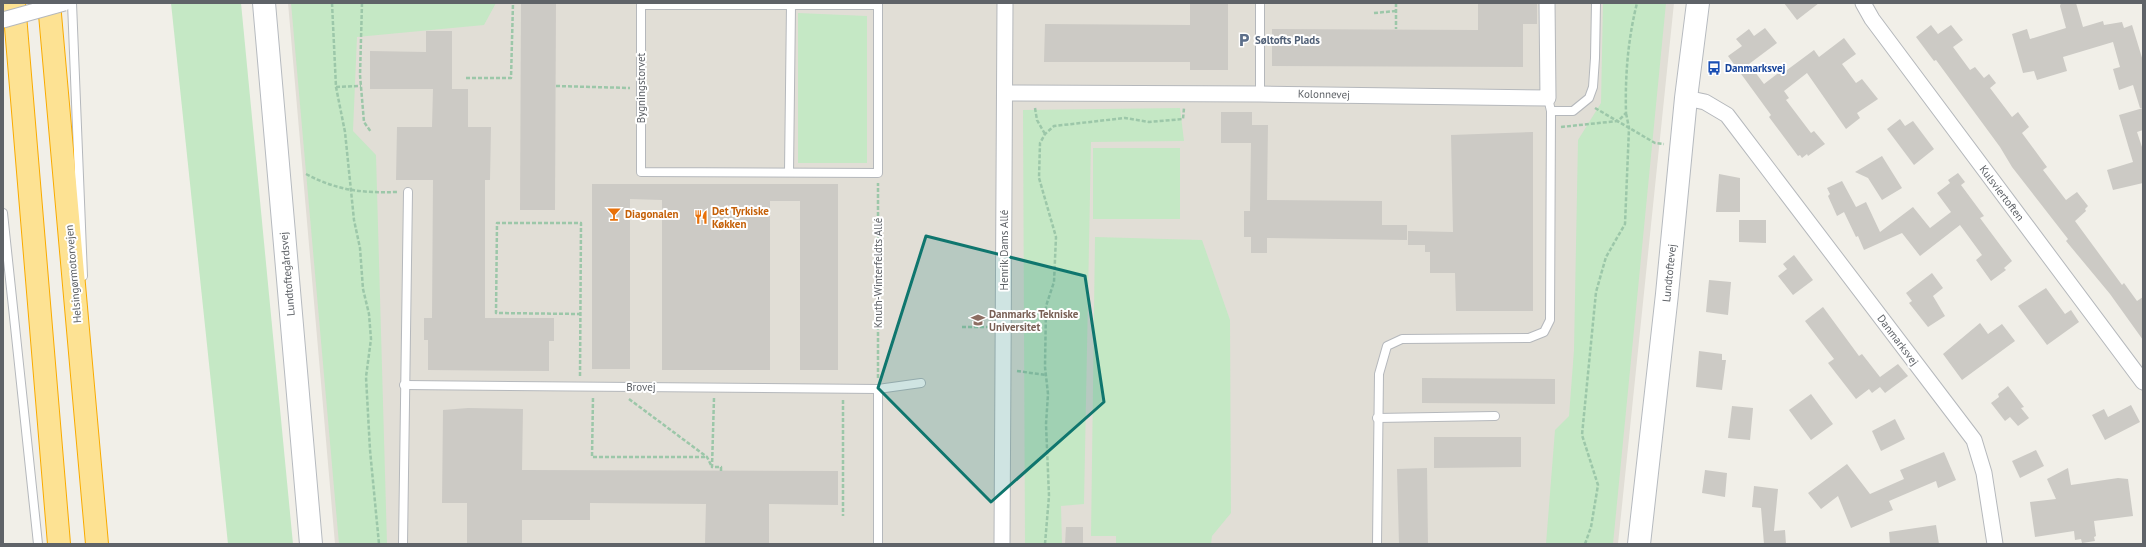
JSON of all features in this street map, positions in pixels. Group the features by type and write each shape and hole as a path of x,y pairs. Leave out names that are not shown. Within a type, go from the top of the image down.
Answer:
{"highway":[{"path":"14,3 59,544"},
{"name":"Helsingørmotorvejen","path":"49,3 97,544"}],"street":[{"path":"3,20 64,3"},
{"name":"Lundtoftegårdsvej","path":"264,3 311,544"},
{"name":"Henrik Dams Allé","path":"1002,544 1005,3"},
{"path":"1547,3 1549,104"},
{"name":"Lundtoftevej","path":"1639,544 1667,294 1686,98 1698,3"},
{"name":"Kulsviertoften","path":"1863,3 1872,19 2143,382"},
{"name":"Kolonnevej","path":"1005,93 1260,94 1549,104"},
{"name":"Danmarksvej","path":"1686,98 1705,102 1727,115 1974,440 1984,472 1995,544"}],"lane":[{"path":"72,3 83,257 81,364"},
{"path":"1260,3 1260,94"},
{"path":"1377,544 1378,374 1387,346 1402,339 1529,338 1544,332 1550,320 1549,104 1573,111 1589,98 1593,87 1596,3"},
{"name":"Bygningstorvet","path":"878,4 641,4 641,88 641,172 878,172"},
{"path":"878,4 878,172"},
{"path":"790,172 791,5"},
{"path":"403,544 404,385 408,192"},
{"path":"3,213 38,544"},
{"name":"Brovej","path":"404,385 878,389 921,383"},
{"path":"878,389 878,544"},
{"path":"1377,418 1495,416"}],"path":[{"path":"332,3 336,87 345,132 354,220 360,248 363,289 369,314 371,339 366,377 370,450 379,544"},
{"path":"362,3 361,86 364,122 371,132"},
{"path":"466,78 511,78 513,3"},
{"path":"1396,3 1396,29"},
{"path":"1585,544 1591,528 1598,485 1582,435 1596,292 1606,257 1625,224 1629,128 1626,113 1626,81 1631,26 1637,3"},
{"path":"1374,13 1396,11"},
{"path":"336,87 361,86"},
{"path":"556,86 641,88"},
{"path":"1032,93 1038,120 1045,134"},
{"path":"1045,544 1049,496 1046,424 1048,394 1046,375 1046,306 1054,282 1056,237 1039,178 1040,143 1045,134 1054,126 1117,118 1148,122 1183,119 1186,93"},
{"path":"1585,102 1655,143 1681,146"},
{"path":"1550,128 1618,121 1626,113"},
{"name":"Knuth-Winterfeldts Allé","path":"878,172 878,389"},
{"path":"306,174 334,187 365,193 408,192"},
{"path":"580,314 496,313 497,223 581,223 580,386"},
{"path":"962,327 988,326"},
{"path":"1004,372 1017,371 1046,375"},
{"path":"594,386 592,457 707,457"},
{"path":"628,387 629,400 707,457 712,467"},
{"path":"712,467 714,387"},
{"path":"843,388 843,516"},
{"path":"712,467 721,467 721,471"}],"highlighted area":[{"path":"926,236 1085,276 1104,402 991,502 878,388"}],"shaded area":[{"name":"Danmarks Tekniske Universitet","path":"288,3 1674,3 1618,544 335,544"}],"green space":[{"path":"171,3 241,3 293,544 228,544"},
{"path":"291,3 496,3 484,25 357,37 353,131 376,155 387,544 339,544"},
{"path":"1603,3 1666,3 1613,544 1546,544 1555,430 1569,416 1574,350 1578,140 1601,103"},
{"path":"798,13 867,16 867,163 798,163"},
{"path":"1180,108 1184,141 1091,142 1084,504 1061,506 1062,544 1025,544 1023,110"},
{"path":"1093,148 1180,148 1180,219 1093,219"},
{"path":"1095,237 1202,240 1230,320 1231,513 1212,536 1211,544 1116,544 1116,536 1091,536"}],"building":[{"path":"521,3 556,3 555,210 520,210"},
{"path":"1190,3 1228,3 1228,70 1190,70 1190,62 1044,62 1045,24 1190,25"},
{"path":"1478,3 1537,3 1537,24 1523,24 1523,67 1272,66 1272,29 1478,30"},
{"path":"1784,3 1819,3 1797,20"},
{"path":"2061,3 2076,3 2083,27 2103,21 2104,25 2122,22 2124,28 2132,25 2143,61 2143,108 2140,108 2133,85 2119,90 2113,69 2120,67 2113,42 2063,57 2067,71 2037,80 2034,71 2023,73 2012,34 2027,29 2030,39 2066,28 2060,6"},
{"path":"1931,25 1938,34 1951,25 1963,40 1953,47 1970,70 1975,67 1984,78 1989,74 1996,83 1990,88 2012,117 2018,112 2029,127 2022,133 2047,167 2043,170 2066,200 2077,192 2088,206 2085,209 2086,211 2075,221 2122,285 2124,283 2137,301 2143,297 2143,340 2110,294 2066,241 2068,239 2012,167 2000,147 1936,60 1934,61 1916,37"},
{"path":"1765,28 1777,43 1749,64 1764,84 1785,68 1787,70 1814,50 1819,57 1844,38 1856,54 1842,64 1856,83 1862,79 1878,99 1857,113 1860,118 1846,129 1807,73 1784,91 1789,98 1786,100 1811,133 1814,131 1825,144 1808,156 1807,154 1802,158 1800,155 1798,156 1769,117 1771,115 1728,56 1742,46 1736,39 1749,29 1754,36"},
{"path":"426,31 452,31 452,89 468,89 468,127 491,127 490,180 485,180 485,318 554,318 554,341 549,341 549,371 428,370 428,340 424,340 424,318 432,318 433,180 396,180 397,127 432,127 433,89 370,89 370,51 426,52"},
{"path":"2143,108 2143,130 2137,132 2143,150 2143,183 2113,190 2107,170 2133,162 2119,115"},
{"path":"1221,112 1252,112 1252,125 1268,125 1267,200 1382,201 1382,225 1407,225 1407,240 1267,238 1267,253 1251,253 1251,237 1244,237 1244,211 1250,211 1251,143 1221,143"},
{"path":"1900,119 1905,126 1913,121 1934,149 1914,165 1887,129"},
{"path":"1533,132 1533,311 1456,311 1455,273 1430,273 1430,252 1425,252 1425,245 1408,245 1408,231 1453,232 1451,135"},
{"path":"1882,156 1902,188 1882,200 1868,178 1855,172"},
{"path":"1958,173 1965,182 1961,185 1984,216 1980,218 2012,261 2004,268 2006,270 1991,281 1976,260 1982,255 1960,225 1920,256 1902,233 1864,250 1858,236 1856,237 1844,212 1837,216 1828,196 1830,194 1827,188 1842,181 1856,207 1866,202 1880,232 1913,207 1930,228 1951,212 1937,193 1950,183 1948,180"},
{"path":"1719,174 1740,178 1740,212 1716,212"},
{"path":"592,184 838,184 838,370 800,370 800,201 770,201 770,370 662,370 662,200 630,199 630,369 592,369"},
{"path":"1739,220 1766,220 1766,243 1739,242"},
{"path":"1794,255 1813,280 1793,295 1778,276 1787,269 1783,264"},
{"path":"1932,273 1943,288 1933,296 1945,316 1928,327 1909,303 1912,301 1906,293"},
{"path":"1709,280 1731,282 1728,315 1706,312"},
{"path":"2046,288 2065,314 2071,310 2079,322 2047,345 2018,306"},
{"path":"1823,307 1859,356 1862,354 1880,377 1898,364 1908,376 1885,393 1880,387 1872,393 1869,389 1856,399 1828,363 1834,359 1805,321"},
{"path":"1980,323 1988,334 2002,324 2015,341 1962,380 1943,354"},
{"path":"1699,351 1722,354 1722,360 1726,360 1722,390 1696,387"},
{"path":"1422,378 1555,379 1555,404 1422,403"},
{"path":"2008,386 2024,407 2021,408 2029,418 2018,426 2010,417 2005,421 1991,403 1999,397 1998,394"},
{"path":"1811,394 1833,424 1811,440 1789,410"},
{"path":"2131,405 2140,422 2105,440 2092,415 2104,409 2108,417"},
{"path":"1732,406 1753,408 1750,440 1728,438"},
{"path":"468,408 523,409 522,470 838,471 838,505 769,504 769,544 705,544 706,504 590,503 590,520 522,520 522,544 467,544 467,503 442,503 443,410"},
{"path":"1895,419 1905,439 1881,451 1872,431"},
{"path":"1434,437 1521,437 1521,467 1434,468"},
{"path":"2036,450 2044,466 2020,478 2012,461"},
{"path":"1944,452 1956,480 1938,488 1936,481 1889,501 1893,510 1851,528 1838,496 1821,509 1808,493 1847,464 1870,494 1904,479 1900,470"},
{"path":"1427,468 1428,544 1399,544 1397,469"},
{"path":"2068,468 2071,485 2118,478 2128,479 2133,516 2094,521 2096,536 2094,537 2095,541 2082,543 2081,539 2075,540 2074,531 2035,537 2030,502 2056,499 2047,479"},
{"path":"1705,470 1727,473 1725,497 1702,493"},
{"path":"1754,486 1778,489 1774,531 1785,530 1786,544 1764,544 1761,508 1752,507"},
{"path":"1936,525 1939,544 1890,544 1889,532"},
{"path":"1066,527 1083,527 1083,544 1065,544"}],"place":[{"name":"Søltofts Plads","path":"1244,40"},
{"name":"Danmarksvej","path":"1714,68"},
{"name":"Diagonalen","path":"614,214"},
{"name":"Det Tyrkiske Køkken","path":"701,217"},
{"name":"Danmarks Tekniske Universitet","path":"978,320"}]}
